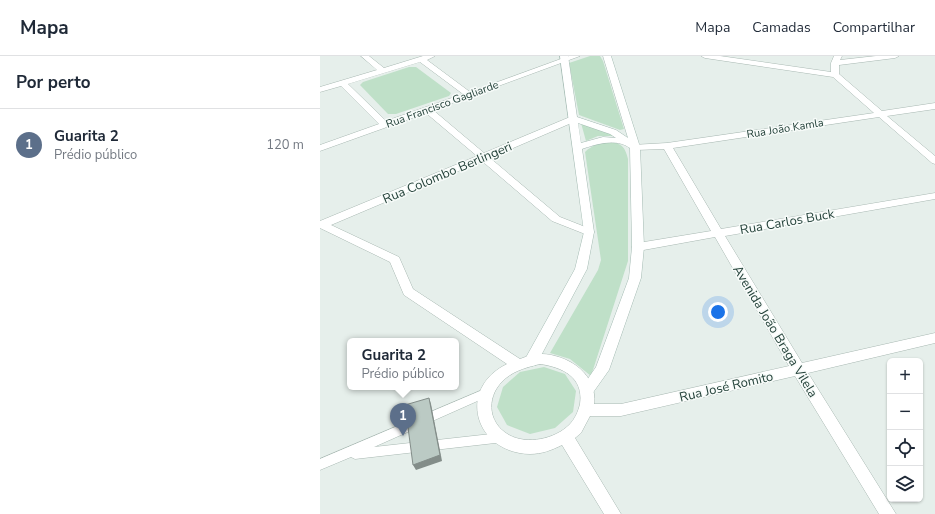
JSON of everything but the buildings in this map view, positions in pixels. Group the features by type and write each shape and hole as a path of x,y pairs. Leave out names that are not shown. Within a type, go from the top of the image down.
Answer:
{"street":[{"path":"365,56 383,71"},
{"path":"320,90 431,56"},
{"name":"Rua Francisco Gagliarde","path":"320,148 469,95 564,58 576,56"},
{"path":"587,390 602,370 635,278 638,247 631,144 607,56"},
{"path":"705,56 835,75 935,161"},
{"path":"835,75 836,60 895,56"},
{"path":"525,363 582,269 589,232 564,58"},
{"path":"420,59 469,95"},
{"path":"343,82 385,125"},
{"name":"Rua João Kamla","path":"576,147 603,140 631,144 667,146 935,106"},
{"path":"428,110 556,219 589,232"},
{"path":"573,119 614,132 631,144"},
{"name":"Rua Colombo Berlingeri","path":"321,224 573,119"},
{"name":"Avenida João Braga Vilela","path":"667,146 798,369 888,514"},
{"name":"Rua Carlos Buck","path":"638,247 935,196"},
{"path":"321,224 395,260 408,292 525,363"},
{"name":"Rua José Romito","path":"587,410 621,410 935,338"},
{"path":"540,360 561,363 578,373 587,390 587,410 576,428 556,442 531,448 508,444 500,438 490,430 483,412 486,392 499,375 525,363 540,360"},
{"path":"565,436 613,514"}],"lane":[{"path":"320,465 486,392"},
{"path":"345,455 500,438"}],"green space":[{"path":"590,56 600,56 603,61 624,129 620,130 579,115 569,63"},
{"path":"409,67 416,67 451,93 449,96 396,114 388,114 360,85 363,82"},
{"path":"581,123 618,136 598,136 586,141"},
{"path":"610,142 617,143 622,146 626,151 628,159 628,261 591,376 570,359 550,353 598,270 601,260 585,152 596,145"},
{"path":"544,367 565,374 576,391 573,412 555,428 530,434 507,425 497,407 503,387 520,372"}],"place":[{"name":"Guarita 2","path":"403,436"}]}
